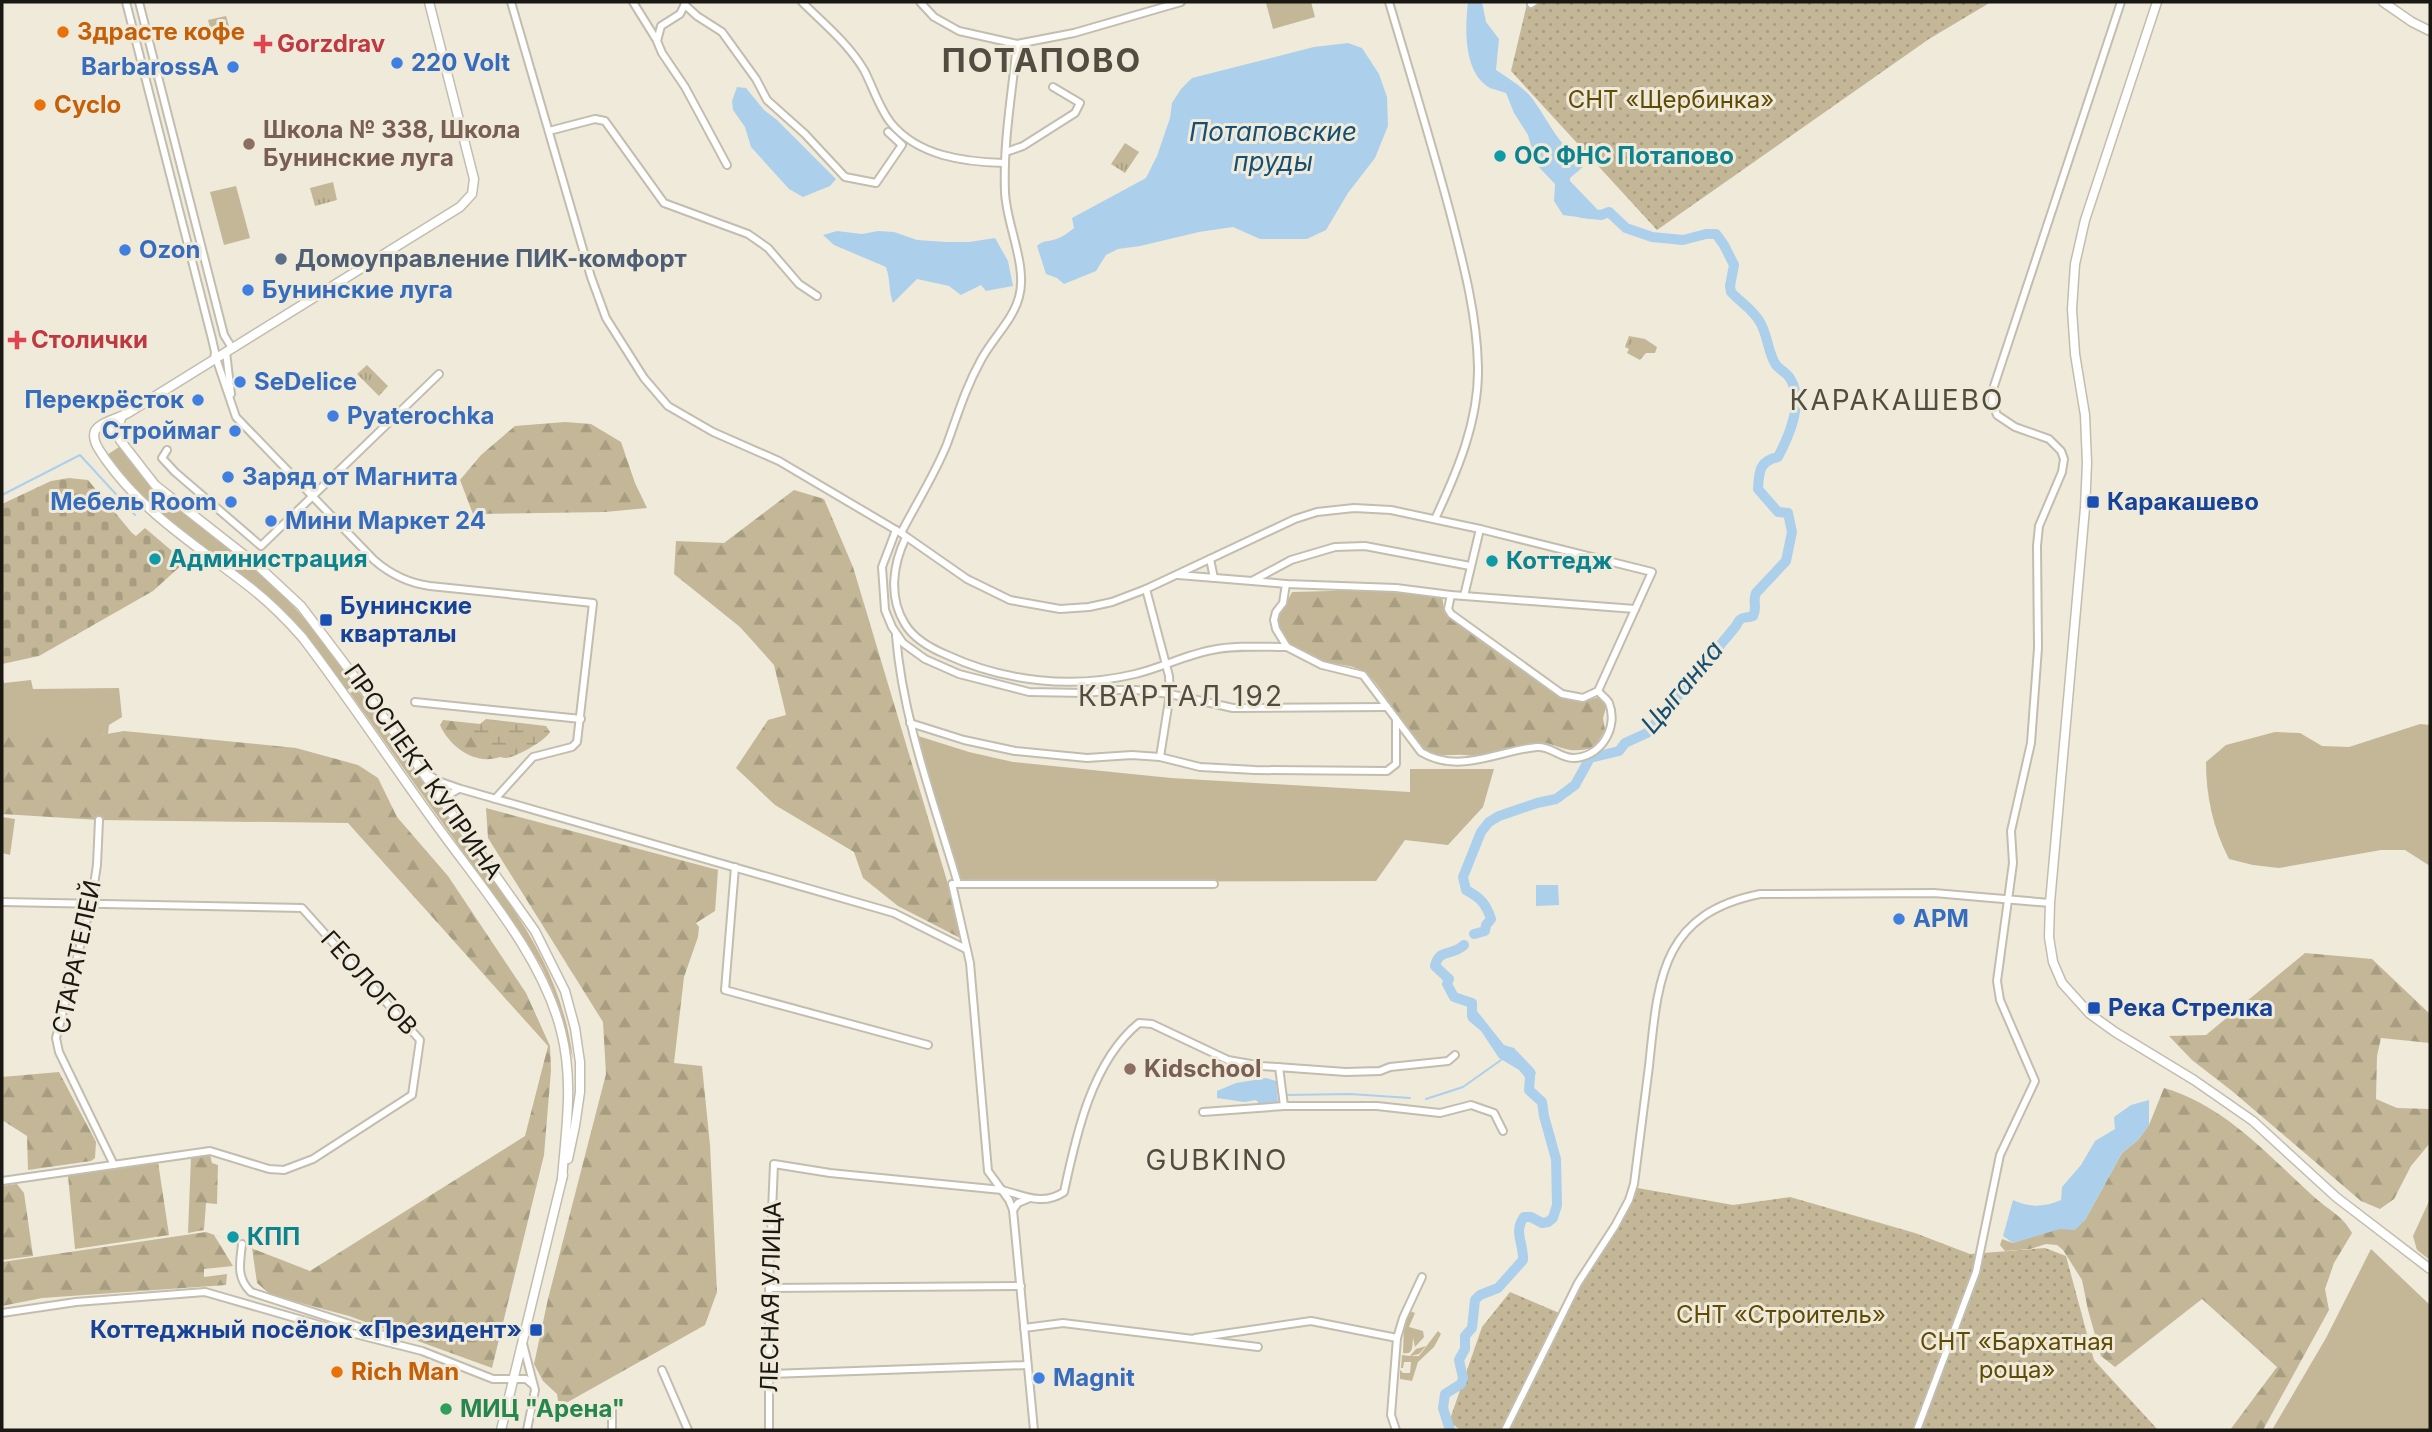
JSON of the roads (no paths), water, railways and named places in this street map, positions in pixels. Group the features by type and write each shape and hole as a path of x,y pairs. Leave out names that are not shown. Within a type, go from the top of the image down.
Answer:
{"main road":[{"path":"98,428 165,390 460,207 471,196 474,188 429,2"},
{"path":"2157,2 2085,220 2076,264 2074,343 2085,415 2087,463 2050,903 2049,937 2053,962 2067,990 2090,1013 2253,1121 2336,1197 2430,1269"},
{"path":"2384,2 2430,31"},
{"path":"120,440 118,427 122,416"},
{"name":"ПРОСПЕКТ КУПРИНА","path":"98,428 94,438 102,455 141,503 264,599 302,637 515,935 549,995 561,1029 568,1061 570,1092 562,1179"},
{"name":"ПРОСПЕКТ КУПРИНА","path":"120,440 155,485 257,565 301,606 347,666 535,931 565,991 575,1028 580,1062 580,1092 573,1138 501,1430"}],"street":[{"path":"126,2 215,359 233,410 242,423 374,560 394,574 408,581 430,586 593,603 579,737 575,746 533,757 495,799"},
{"path":"139,2 229,350 233,410"},
{"path":"511,2 591,277 606,318 652,387 668,405 713,432 779,460 901,534 967,579 1010,600 1060,609 1112,602 1146,589 1295,519 1317,512 1354,508 1391,510 1435,519 1652,572 1598,691 1583,698 1562,694 1451,614 1448,609 1451,595"},
{"path":"633,2 685,87 727,165"},
{"path":"920,2 934,17 959,31 1017,44 1074,33 1181,2"},
{"path":"1388,2 1433,150 1473,309 1478,369 1473,414 1461,461 1435,519"},
{"path":"1917,1430 1976,1272 2000,1154 2035,1080 2000,1000 1997,981 2013,863 2011,831 2031,743 2038,648 2039,526 2062,472 2063,459 2061,452 2049,439 2015,427 1997,415 1992,402 1993,389 2120,2"},
{"path":"657,41 661,26 680,15 685,3 696,16 722,32 756,79 767,100 805,134 845,177 876,183 902,145 888,132"},
{"path":"807,3 842,40 863,70 890,121 906,139 919,148 953,157 1004,163"},
{"path":"1017,44 1004,163 1005,196 1021,277 1020,295 1013,312 972,378 955,415 947,444 882,567 885,610 896,632 903,643 925,659 959,674 1029,692 1086,693 1115,690 1170,694 1233,708 1387,707"},
{"path":"1006,152 1023,146 1075,113 1080,103 1054,87"},
{"path":"549,131 595,119 605,121 664,203 748,234 768,248 799,284 817,296"},
{"path":"167,450 162,458 175,472 261,546 439,374"},
{"name":"ПРОСПЕКТ КУПРИНА","path":"98,428 110,428 120,440"},
{"path":"1464,596 1480,529"},
{"path":"901,534 894,569 897,607 912,634 931,648 963,663 1030,680 1086,681 1134,674 1213,650 1287,647 1322,665 1363,675 1420,752 1431,758 1451,761 1484,760 1541,746 1574,758 1587,755 1605,743 1611,728 1608,701 1598,691"},
{"path":"1252,581 1291,559 1335,547 1366,546 1470,566"},
{"path":"1210,559 1214,578"},
{"path":"1176,575 1286,584 1396,588 1451,595 1635,609"},
{"path":"1286,584 1283,603 1273,620 1287,647"},
{"path":"1146,589 1167,665 1170,694 1160,757"},
{"path":"896,632 899,671 910,723 958,884"},
{"path":"415,702 581,719"},
{"path":"910,723 964,740 1015,751 1087,758 1132,755 1160,757 1200,767 1255,770 1387,771 1396,764 1396,719"},
{"path":"416,764 438,781 461,789 894,914 966,949"},
{"path":"450,810 450,794 461,789"},
{"name":"СТАРАТЕЛЕЙ","path":"99,820 97,865 91,904 56,1038 59,1052 114,1165"},
{"path":"735,867 725,990 928,1045"},
{"path":"1034,1430 1013,1210 988,1171 970,962 952,884 1214,884"},
{"path":"1505,1430 1578,1283 1629,1200 1634,1184 1654,1019 1664,967 1676,944 1692,926 1712,910 1734,899 1760,894 1934,893 2050,903"},
{"name":"ГЕОЛОГОВ","path":"2,902 302,908 420,1040 412,1095 313,1159 296,1167 284,1170 269,1169 209,1151 2,1181"},
{"path":"1002,1190 1030,1198 1052,1200 1064,1192 1076,1135 1091,1096 1114,1051 1139,1023 1152,1024 1228,1060 1279,1067 1346,1072 1380,1070 1448,1061 1455,1055"},
{"path":"1279,1067 1284,1106"},
{"path":"1203,1112 1284,1106 1377,1106 1440,1113 1471,1105 1494,1113 1503,1132"},
{"name":"ЛЕСНАЯ УЛИЦА","path":"769,1430 769,1288 774,1164 830,1173 1002,1190"},
{"path":"1013,1210 1018,1203 1030,1198"},
{"path":"242,1244 240,1277 251,1292 396,1339 394,1344"},
{"path":"1396,1430 1391,1415 1397,1339 1403,1318 1422,1278"},
{"path":"769,1288 1021,1286"},
{"path":"2,1314 76,1302 205,1292 445,1358 493,1379 526,1380 532,1384"},
{"path":"1195,1338 1311,1321 1397,1339"},
{"path":"1024,1328 1063,1323 1258,1347"},
{"path":"522,1339 535,1397 527,1430"},
{"path":"770,1374 1027,1365"},
{"path":"662,1370 688,1430"},
{"path":"611,1430 612,1410"}],"water":[{"path":"1468,2 1482,2 1486,22 1499,39 1496,70 1530,96 1560,141 1582,159 1583,167 1570,181 1597,209 1592,219 1563,215 1554,201 1555,184 1536,164 1528,135 1514,113 1506,93 1490,88 1475,72 1468,49"},
{"name":"Потаповские пруды","path":"1348,43 1362,48 1379,74 1387,97 1388,126 1375,158 1348,193 1326,230 1307,239 1260,239 1233,227 1199,232 1118,249 1106,255 1096,271 1064,284 1046,274 1037,246 1072,230 1072,218 1146,178 1157,156 1170,118 1172,103 1192,78 1314,47"},
{"path":"737,87 746,88 764,110 836,179 830,186 803,197 789,189 751,147 745,127 733,110 732,101"},
{"path":"837,231 862,234 894,232 917,240 946,242 995,238 1008,261 1013,286 986,291 981,285 961,295 949,286 917,279 893,303 886,267 834,245 823,235"},
{"path":"1536,885 1558,885 1559,905 1536,906"},
{"path":"1477,1011 1504,1045 1514,1048 1534,1069 1536,1073 1529,1090 1529,1082 1519,1070 1499,1058 1481,1031 1468,1020"},
{"path":"1266,1078 1276,1081 1278,1103 1260,1105 1256,1100 1244,1102 1217,1098 1217,1091 1236,1083"},
{"path":"2149,1100 2149,1125 2138,1140 2122,1153 2085,1220 2075,1230 2060,1229 2013,1243 2003,1236 2013,1200 2037,1206 2061,1200 2062,1187 2081,1165 2095,1141 2115,1129 2114,1117 2131,1105"}],"waterway":[{"name":"Цыганка","path":"1474,934 1485,931 1491,919 1482,902 1466,890 1463,877 1481,832 1489,822 1499,816 1556,799 1575,785 1590,758 1619,751 1625,743 1647,733 1739,620 1753,616 1756,593 1786,561 1792,532 1788,513 1778,512 1758,489 1761,468 1767,461 1778,457 1794,419 1795,389 1790,378 1773,360 1758,319 1731,292 1734,265 1724,245 1716,234 1683,240 1652,237 1626,228 1609,212 1601,215 1582,213"},
{"path":"2,495 80,455 135,515"},
{"name":"Цыганка","path":"1464,945 1439,957 1435,966 1449,979 1447,984 1454,997 1472,1003 1472,1016 1480,1023"},
{"path":"1426,1099 1463,1087 1501,1060"},
{"name":"Цыганка","path":"1450,1430 1443,1408 1445,1394 1461,1384 1463,1378 1459,1360 1465,1349 1465,1336 1472,1328 1475,1300 1480,1295 1498,1288 1523,1260 1519,1228 1524,1217 1531,1217 1542,1223 1548,1222 1553,1218 1557,1205 1556,1159 1542,1102 1529,1090 1530,1077"},
{"path":"1286,1095 1350,1094 1410,1098"}],"place":[{"name":"Здрасте кофе","path":"63,32"},
{"name":"Gorzdrav","path":"263,44"},
{"name":"220 Volt","path":"397,63"},
{"name":"BarbarossA","path":"233,67"},
{"name":"Cyclo","path":"40,105"},
{"name":"Школа № 338, Школа Бунинские луга","path":"249,144"},
{"name":"ОС ФНС Потапово","path":"1500,156"},
{"name":"Ozon","path":"125,250"},
{"name":"Домоуправление ПИК-комфорт","path":"281,259"},
{"name":"Бунинские луга","path":"248,290"},
{"name":"Столички","path":"17,340"},
{"name":"SeDelice","path":"240,382"},
{"name":"Перекрёсток","path":"198,400"},
{"name":"Pyaterochka","path":"333,416"},
{"name":"Строймаг","path":"235,431"},
{"name":"Заряд от Магнита","path":"228,477"},
{"name":"Мебель Room","path":"231,502"},
{"name":"Каракашево","path":"2093,502"},
{"name":"Мини Маркет 24","path":"271,521"},
{"name":"Администрация","path":"155,559"},
{"name":"Коттедж","path":"1492,561"},
{"name":"Бунинские кварталы","path":"326,620"},
{"name":"АРМ","path":"1899,919"},
{"name":"Река Стрелка","path":"2094,1008"},
{"name":"Kidschool","path":"1130,1069"},
{"name":"КПП","path":"233,1237"},
{"name":"Коттеджный посёлок «Президент»","path":"536,1330"},
{"name":"Rich Man","path":"337,1372"},
{"name":"Magnit","path":"1039,1378"},
{"name":"МИЦ \"Арена\"","path":"446,1409"}],"district":[{"name":"ПОТАПОВО","path":"1042,61"},
{"name":"КАРАКАШЕВО","path":"1897,400"},
{"name":"КВАРТАЛ 192","path":"1181,696"},
{"name":"GUBKINO","path":"1217,1160"}],"park label":[{"name":"СНТ «Щербинка»","path":"1671,100"},
{"name":"СНТ «Строитель»","path":"1781,1315"},
{"name":"СНТ «Бархатная роща»","path":"2017,1356"}]}
